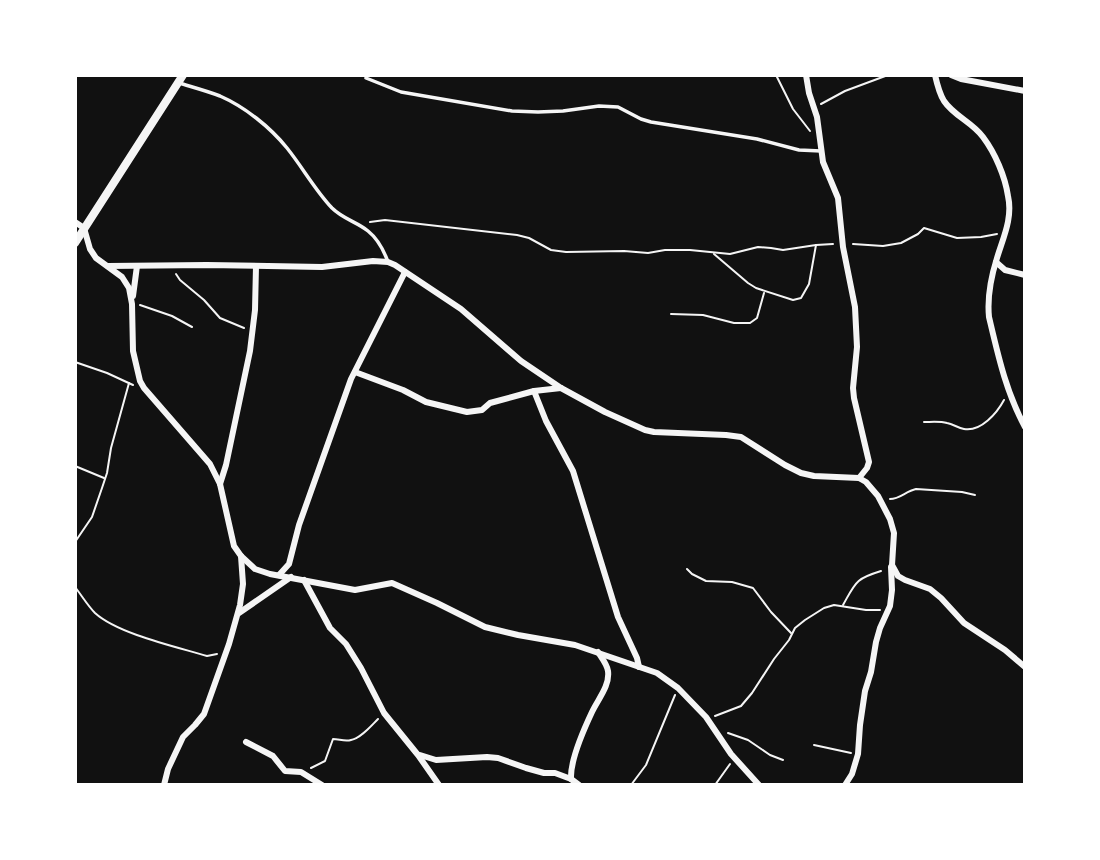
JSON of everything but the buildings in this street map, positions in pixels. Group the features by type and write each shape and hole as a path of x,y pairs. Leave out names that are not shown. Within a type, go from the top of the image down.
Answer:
{"street":[{"path":"806,75 817,117 823,162 838,198 842,245 855,307 857,347 853,388 869,462 859,478"},
{"path":"935,75 942,99 983,136 995,157 1007,189 1010,212 990,287 988,305 1007,388 1025,427"},
{"path":"951,75 1025,91"},
{"path":"75,243 181,78"},
{"path":"75,222 84,228 93,255 126,282 132,303"},
{"path":"108,266 322,267 373,261 388,262 461,309 521,361 604,412 645,430 741,438 801,472 814,476 859,478 866,482 878,496 894,533 892,590 865,691 858,754 852,774 845,785"},
{"path":"996,262 1005,270 1025,275"},
{"path":"137,266 132,303 133,351 141,381 144,388 210,464 220,484 234,546 254,569 355,590 392,583 485,627 575,645 657,674 678,688 710,721 734,758 760,785"},
{"path":"220,484 253,331 256,266"},
{"path":"279,575 289,564 319,466 355,372 405,272"},
{"path":"355,372 403,390 426,402 467,412 482,410 490,403 534,391 561,388"},
{"path":"534,391 546,421 573,471 618,617 639,667"},
{"path":"163,785 180,741 204,714 229,644 239,612 243,584 241,556"},
{"path":"892,566 898,576 930,589 964,623 1025,667"},
{"path":"239,612 291,577"},
{"path":"304,580 330,628 346,644 362,668 384,713 439,785"},
{"path":"571,779 572,764 606,686 608,670 598,652"},
{"path":"246,742 274,756 285,771 299,772 322,785"},
{"path":"418,755 436,760 498,758 571,779 579,785"}],"lane":[{"path":"181,78 254,116 288,150 333,209 373,236 388,262"},
{"path":"366,78 401,92 512,111 618,107 650,122 757,139 799,150 820,147"}],"path":[{"path":"776,75 793,108 820,147"},
{"path":"814,108 845,90 888,75"},
{"path":"357,224 385,220 517,235 557,252 648,253 690,250 713,254 730,254 758,247 783,250 816,245 883,246 901,243 924,228 957,238 997,234 1007,227"},
{"path":"713,254 748,283 765,292 793,300 800,298 809,284 816,245"},
{"path":"168,265 220,318 253,331"},
{"path":"671,314 702,315 734,323 750,323 757,318 765,292"},
{"path":"132,303 172,316 192,327"},
{"path":"75,362 134,385"},
{"path":"75,542 92,517 105,478 129,383"},
{"path":"924,422 947,423 962,429 975,428 984,424 996,412 1003,403 1007,388"},
{"path":"75,466 105,478"},
{"path":"878,496 898,498 916,489 975,495"},
{"path":"843,606 859,580 892,566"},
{"path":"687,569 706,581 732,582 753,588 792,634"},
{"path":"75,587 95,613 111,624 146,638 207,656 213,656 229,644"},
{"path":"710,721 741,706 795,628 824,608 834,605 866,610 888,609"},
{"path":"631,785 646,765 678,688"},
{"path":"299,772 325,761 333,739 349,741 355,738 384,713"},
{"path":"710,721 734,736 748,740 769,755 783,760"},
{"path":"814,746 858,754"},
{"path":"715,785 734,758"}]}
